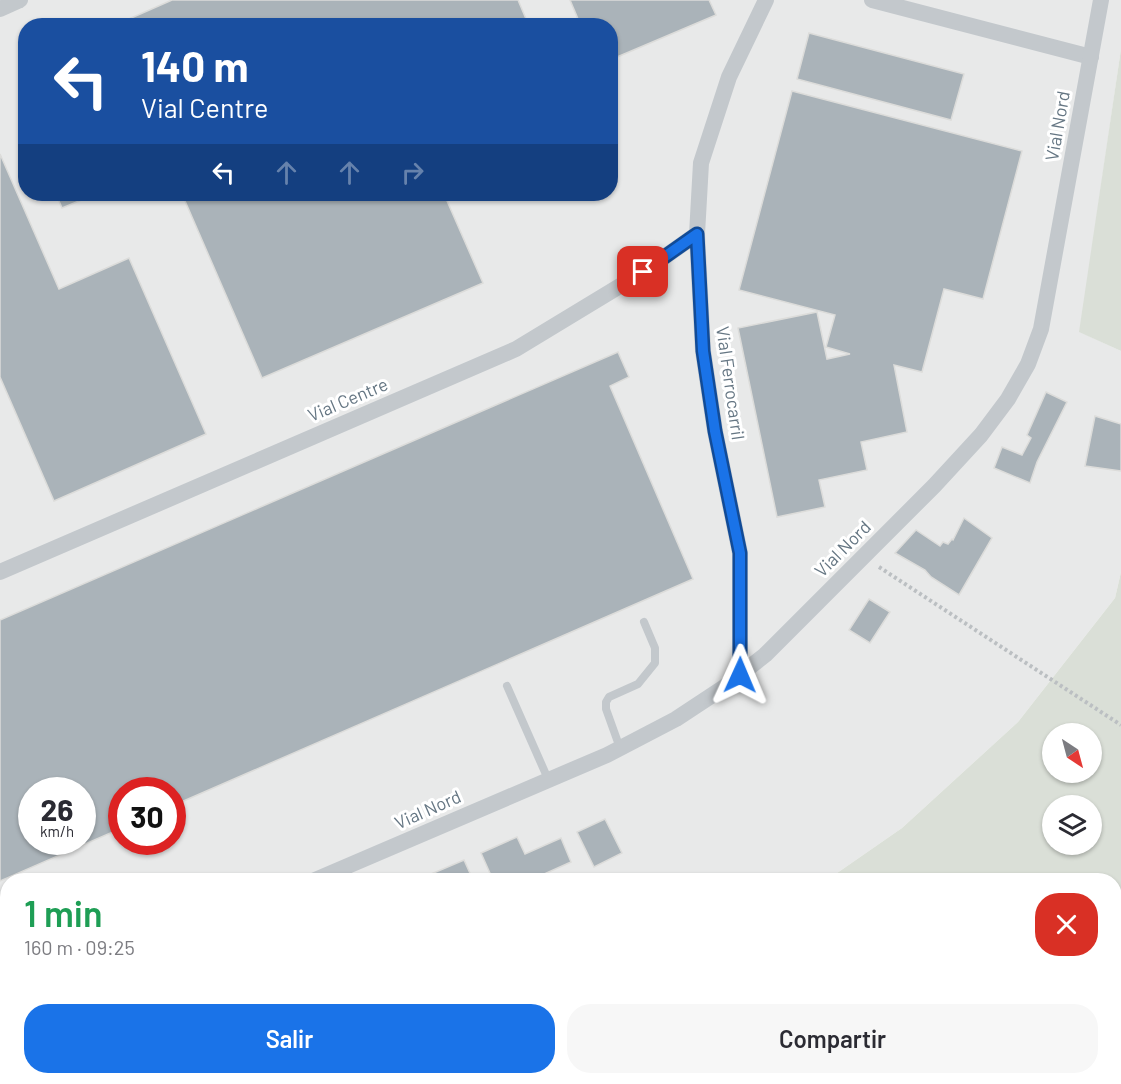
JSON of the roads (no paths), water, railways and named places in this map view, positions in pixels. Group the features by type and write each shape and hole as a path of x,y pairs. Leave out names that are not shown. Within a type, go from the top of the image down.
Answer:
{"street":[{"path":"0,9 20,0"},
{"name":"Vial Ferrocarril","path":"740,675 740,553 715,431 703,351 697,234 702,163 729,77 766,0"},
{"path":"872,0 1091,57"},
{"name":"Vial Nord","path":"331,873 620,748 676,719 765,656 934,486 981,435 1008,399 1028,364 1041,329 1101,0"},
{"name":"Vial Centre","path":"0,572 516,349 643,272 697,234"}],"lane":[{"path":"620,748 606,709 606,702 609,697 638,684 655,663 655,648 644,622"},
{"path":"507,686 548,779"}]}
